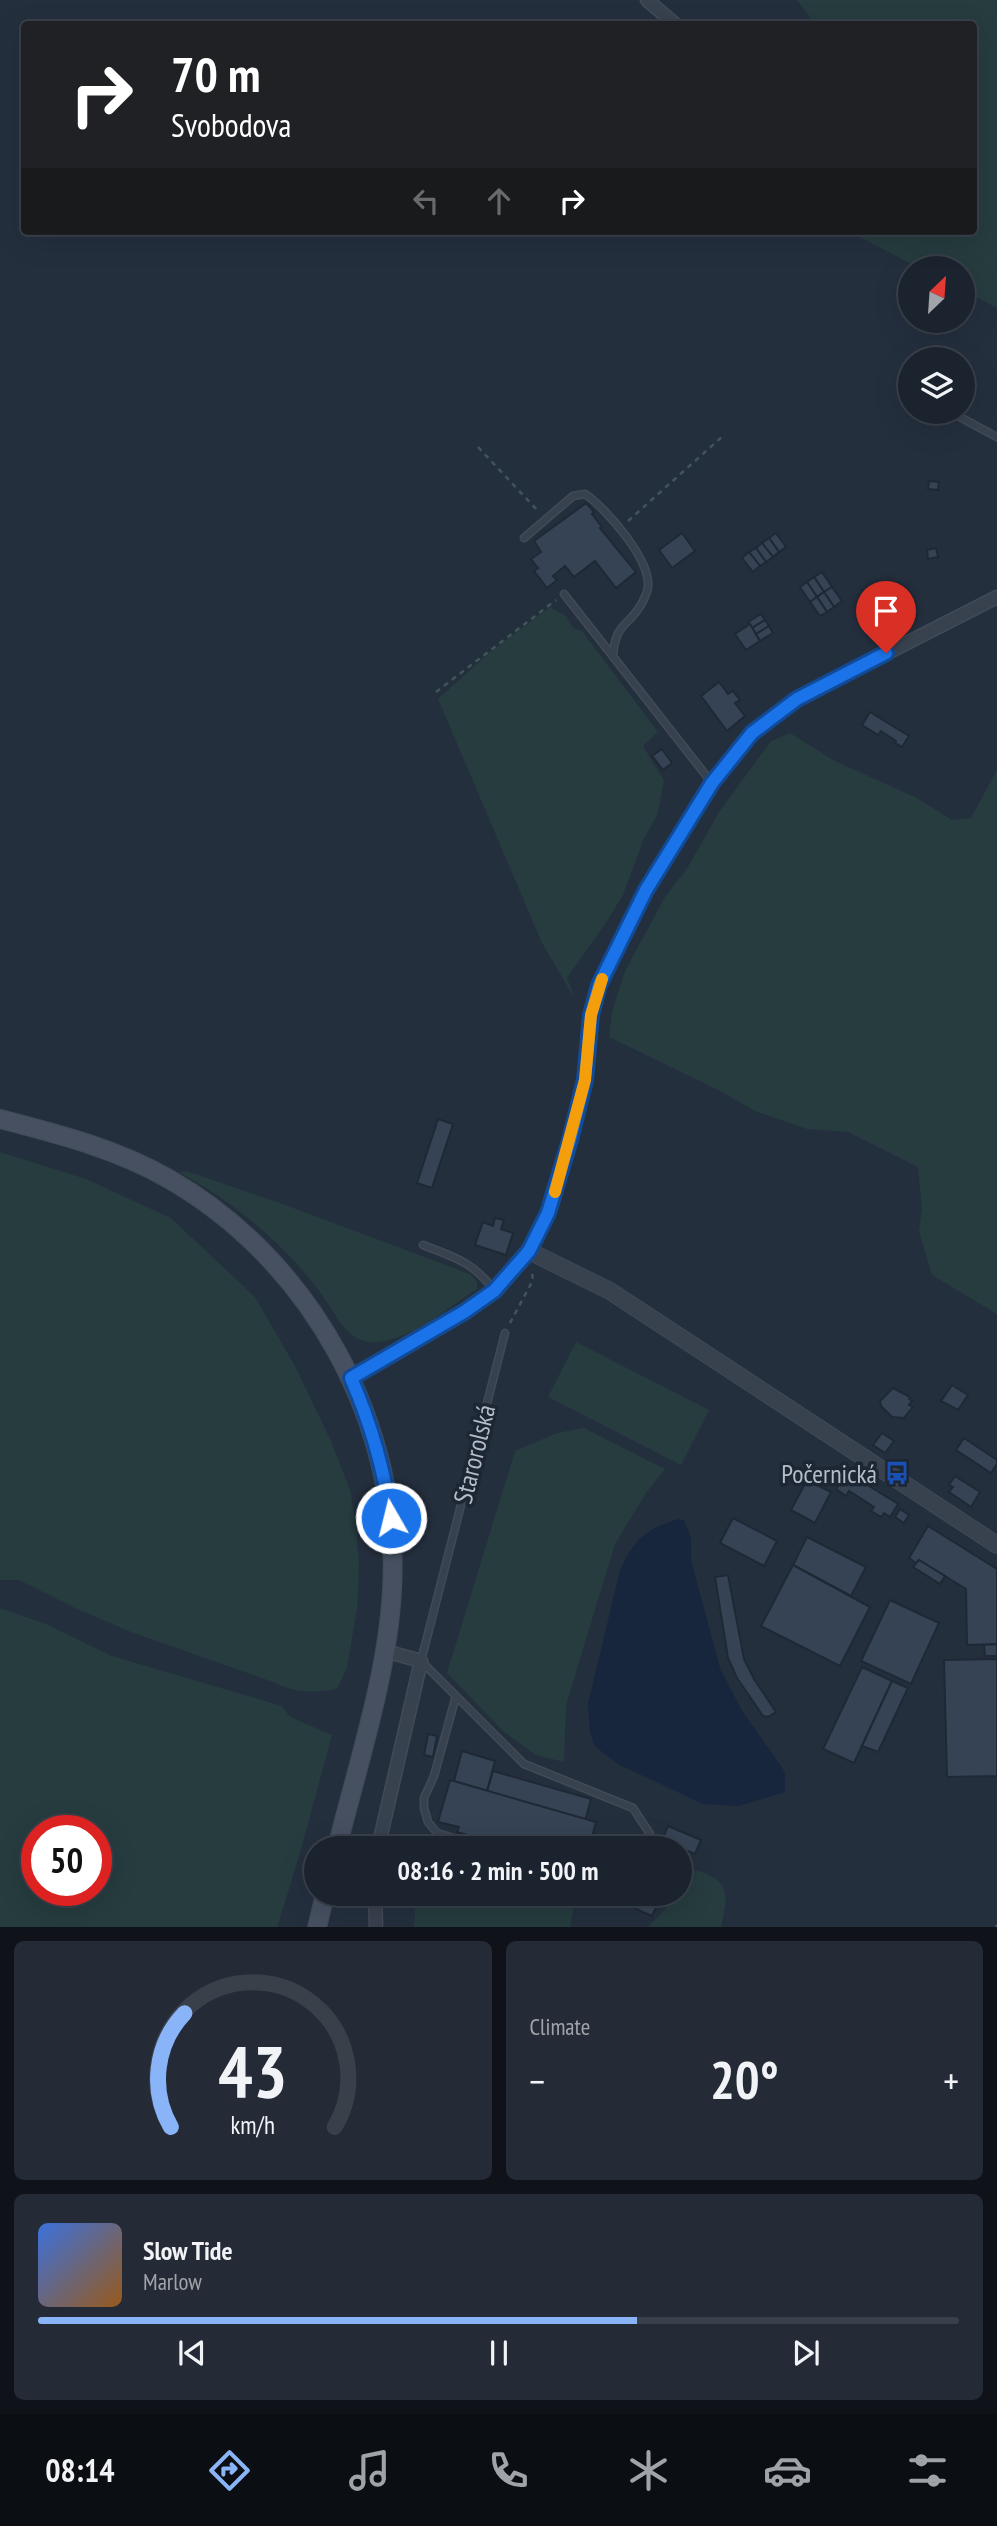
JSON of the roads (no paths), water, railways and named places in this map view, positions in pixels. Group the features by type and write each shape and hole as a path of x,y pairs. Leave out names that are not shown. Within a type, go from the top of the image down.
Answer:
{"main road":[{"path":"0,1119 110,1151 160,1174 197,1197 248,1238 293,1287 351,1378 376,1443 387,1490 391,1518 392,1592 385,1651 340,1836"},
{"path":"317,1927 322,1906"}],"street":[{"path":"647,0 672,21"},
{"path":"351,1378 464,1312 494,1291 529,1251 548,1213 570,1140 585,1080 591,1015 599,985 646,890 712,783 752,733 797,699 997,597"},
{"path":"529,1251 610,1291 997,1545"},
{"path":"385,1651 421,1661"},
{"name":"Starorolská","path":"381,1836 421,1661"},
{"path":"375,1906 376,1927"}],"lane":[{"path":"973,424 997,437"},
{"path":"524,538 573,496 585,494 600,504 620,527 645,569 648,587 642,604 614,639 613,656"},
{"path":"564,594 712,783"},
{"path":"423,1245 473,1266 494,1291"},
{"name":"Starorolská","path":"421,1661 505,1333"},
{"path":"421,1661 524,1764 633,1808 649,1836"},
{"path":"447,1836 437,1833 428,1822 424,1798 434,1776 456,1696"}],"water":[{"path":"678,1519 684,1520 691,1538 691,1560 720,1668 741,1709 785,1772 785,1792 739,1806 703,1804 620,1765 594,1744 590,1733 588,1704 620,1570 642,1537 657,1527"}],"place":[{"name":"Počernická","path":"897,1473"}]}
